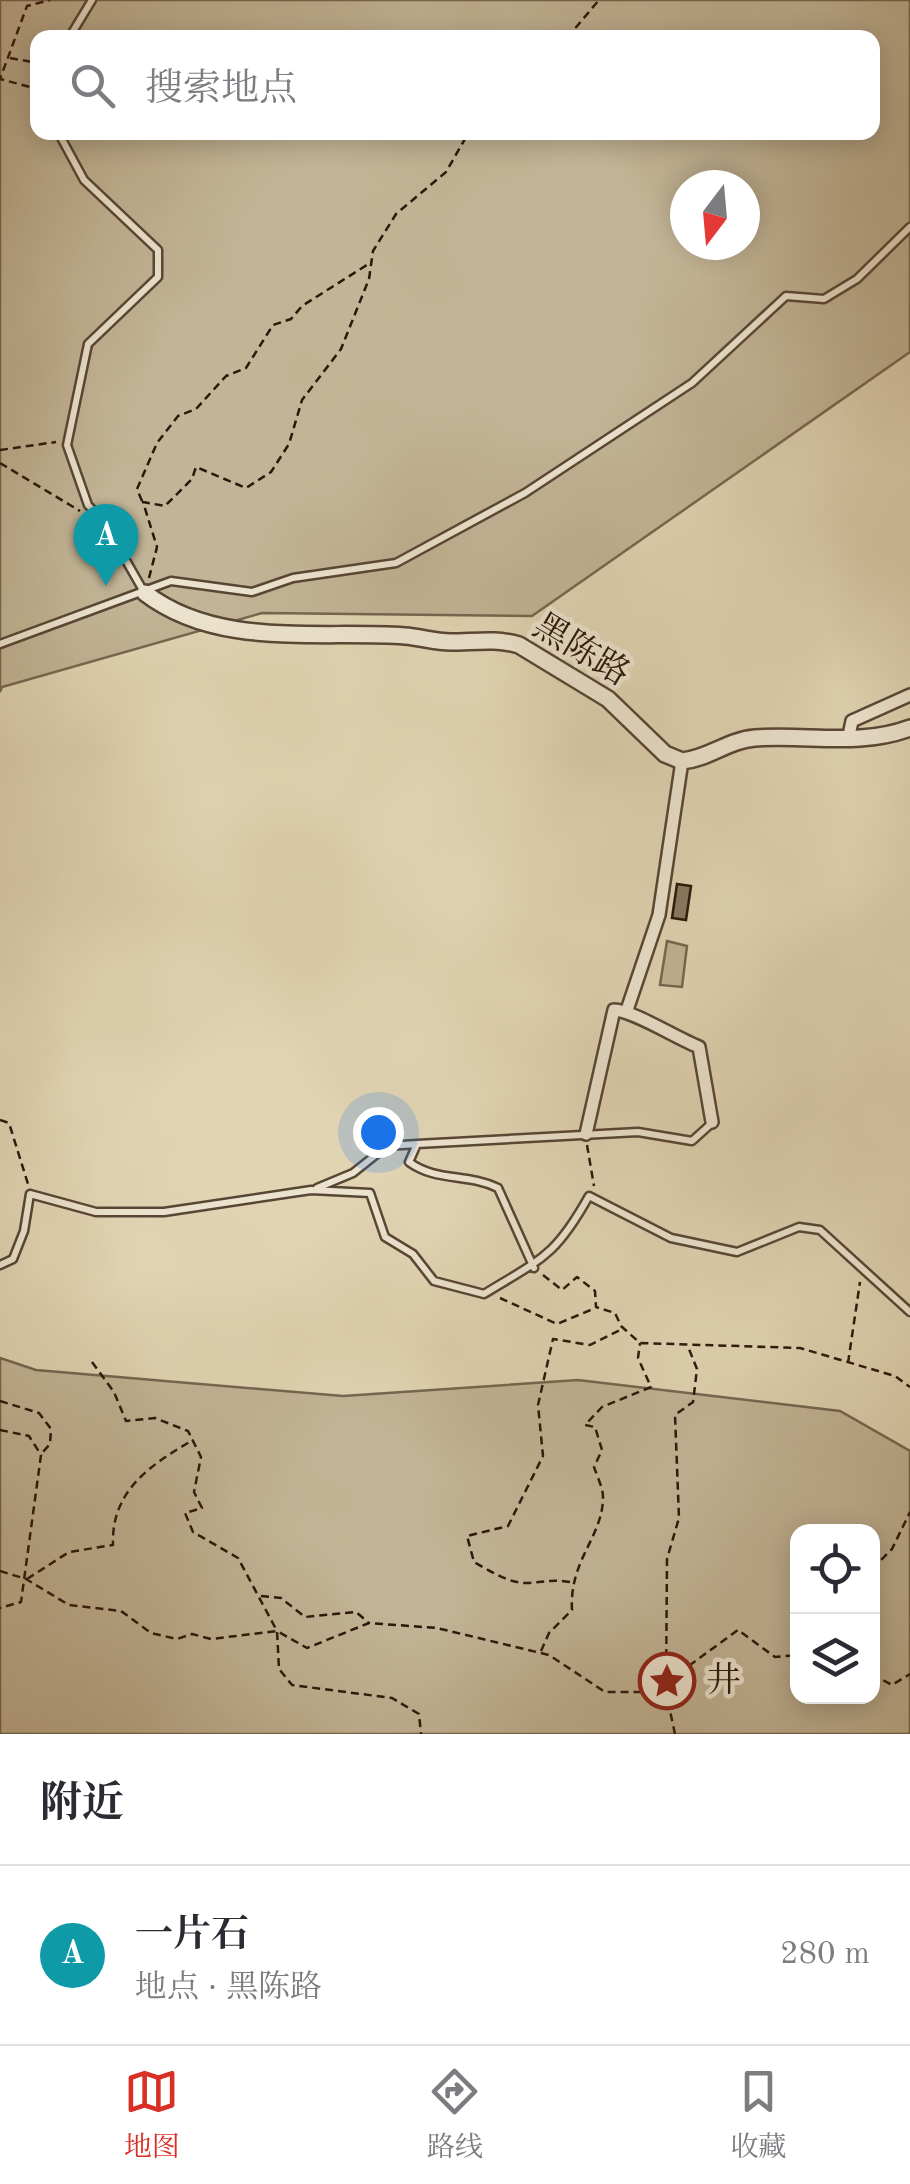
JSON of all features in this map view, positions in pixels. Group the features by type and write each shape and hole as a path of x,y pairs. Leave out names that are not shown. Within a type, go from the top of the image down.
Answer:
{"street":[{"name":"黑陈路","path":"145,593 168,611 248,631 519,644 608,699 666,754 682,761"},
{"path":"848,740 852,721 910,695"},
{"path":"627,1010 659,914 682,761 726,743 756,738 883,738 910,728"},
{"path":"586,1134 614,1010 627,1010 660,1032 698,1047 712,1122"}],"lane":[{"path":"74,30 92,0"},
{"path":"62,140 84,180 158,250 158,277 88,344 67,446 88,505 104,522 145,593"},
{"path":"0,644 171,581 252,592 293,578 396,563 525,494 692,383 786,296 824,299 857,279 910,228"},
{"path":"0,1266 13,1260 24,1231 30,1194 96,1212 164,1212 311,1190 353,1174 387,1146 638,1132 692,1140 712,1122"},
{"path":"418,1144 409,1162 428,1176 475,1177 498,1188 534,1268"},
{"path":"311,1190 370,1194 385,1236 413,1254 434,1281 484,1294 534,1268 565,1239 588,1196 671,1238 736,1252 799,1227 820,1230 910,1312"}],"path":[{"path":"30,87 0,79 27,6 50,0"},
{"path":"573,30 599,0"},
{"path":"8,58 30,62"},
{"path":"142,502 166,506 192,479 196,467 246,488 272,472 289,444 302,400 341,349 372,262 396,214 446,172 464,140"},
{"path":"145,593 157,547 137,489 141,474 178,416 196,409 226,376 246,368 273,325 290,319 302,306 372,262"},
{"path":"0,450 50,440 67,446"},
{"path":"0,463 104,522"},
{"path":"0,1120 9,1123 30,1194"},
{"path":"586,1134 595,1182 588,1196"},
{"path":"534,1268 562,1290 577,1277 595,1291 596,1307"},
{"path":"848,1364 862,1270"},
{"path":"484,1294 557,1324 596,1307 615,1313 640,1344 800,1348 895,1376 910,1387"},
{"path":"570,1582 553,1579 524,1584 499,1576 474,1562 467,1536 508,1526 535,1478 543,1456 538,1405 552,1339 590,1345 624,1328"},
{"path":"540,1652 549,1633 572,1610 570,1582 597,1525 603,1496 594,1467 602,1450 595,1426 585,1425 602,1407 651,1387 638,1358 640,1344"},
{"path":"675,1734 666,1692 667,1559 678,1518 676,1415 693,1402 697,1368 688,1347"},
{"path":"92,1362 114,1392 126,1421 154,1418 188,1431 201,1457 194,1492 202,1508 184,1513 193,1532 238,1558 277,1631 279,1670 292,1684 392,1698 419,1714 422,1734"},
{"path":"0,1401 39,1413 51,1429 50,1444 40,1454 21,1602 0,1608"},
{"path":"0,1430 28,1436 40,1454"},
{"path":"26,1579 69,1552 114,1544 112,1522 119,1500 165,1456 193,1440"},
{"path":"880,1561 892,1549 910,1512"},
{"path":"0,1571 26,1579 69,1605 121,1611 152,1633 177,1639 192,1634 211,1638 277,1631 307,1648 369,1623 438,1628 540,1652 606,1692 666,1692"},
{"path":"259,1596 281,1598 304,1617 356,1612 369,1623"},
{"path":"666,1692 667,1681 738,1630 775,1657 790,1656"},
{"path":"880,1678 892,1685 910,1674"}],"shaded area":[{"path":"0,0 910,0 910,352 532,616 262,613 2,687 0,692"},
{"path":"667,941 687,946 682,987 660,985"},
{"path":"0,1358 36,1370 343,1396 578,1380 840,1411 910,1451 910,1734 0,1734"}],"building":[{"path":"677,884 691,886 686,920 672,918"}],"place":[{"name":"一片石","path":"106,586"},
{"name":"井","path":"667,1681"}]}
